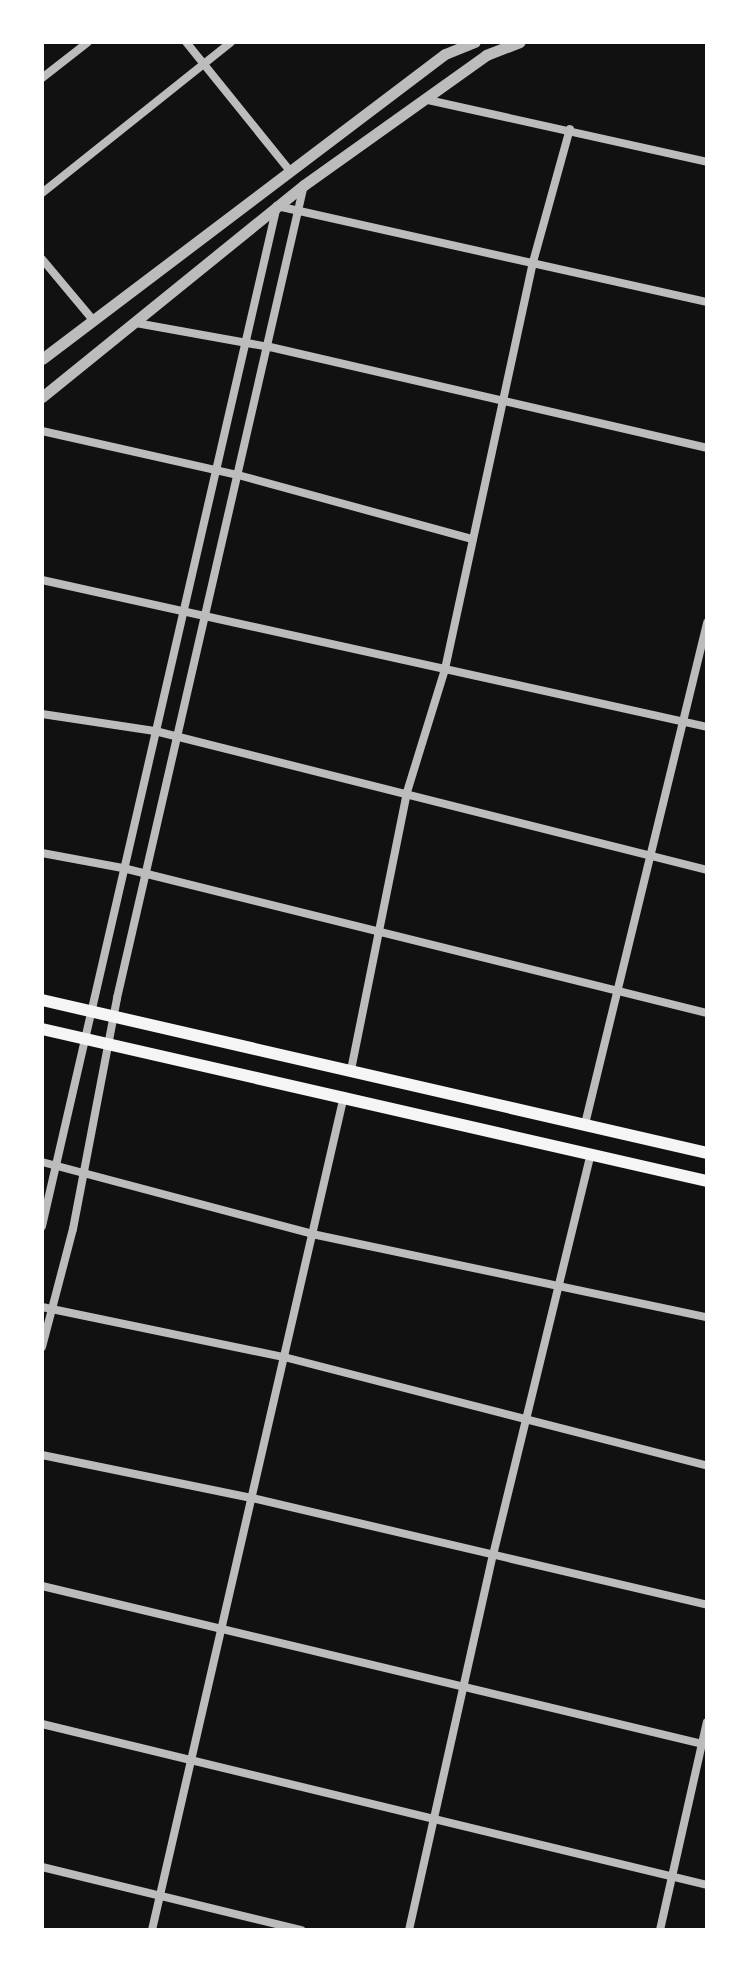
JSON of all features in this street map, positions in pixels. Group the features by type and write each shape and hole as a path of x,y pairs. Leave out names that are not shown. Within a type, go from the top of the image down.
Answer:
{"main road":[{"path":"42,1000 707,1153"},
{"path":"42,1029 707,1181"}],"street":[{"path":"42,78 88,42"},
{"path":"186,42 290,171"},
{"path":"42,193 231,42"},
{"path":"42,359 445,54 472,42"},
{"path":"42,397 304,185 428,100 486,55 520,42"},
{"path":"428,100 570,129 707,162"},
{"path":"351,1070 407,792 445,669 472,539 506,401 533,262 570,129"},
{"path":"42,1347 84,1173 113,1017 270,347 304,185"},
{"path":"277,206 707,302"},
{"path":"42,1226 89,1011 277,206"},
{"path":"42,259 93,320"},
{"path":"136,323 270,347 707,448"},
{"path":"42,431 216,469 472,539"},
{"path":"42,580 707,727"},
{"path":"585,1124 707,623"},
{"path":"42,714 178,736 407,792 649,858 707,870"},
{"path":"42,853 123,868 376,934 707,1013"},
{"path":"152,1930 344,1096"},
{"path":"409,1930 462,1685 591,1154"},
{"path":"42,1162 312,1234 561,1283 707,1317"},
{"path":"42,1307 284,1357 707,1466"},
{"path":"42,1455 252,1498 707,1605"},
{"path":"42,1586 704,1744"},
{"path":"660,1930 707,1722"},
{"path":"42,1724 707,1885"},
{"path":"42,1867 161,1893 301,1930"}]}
